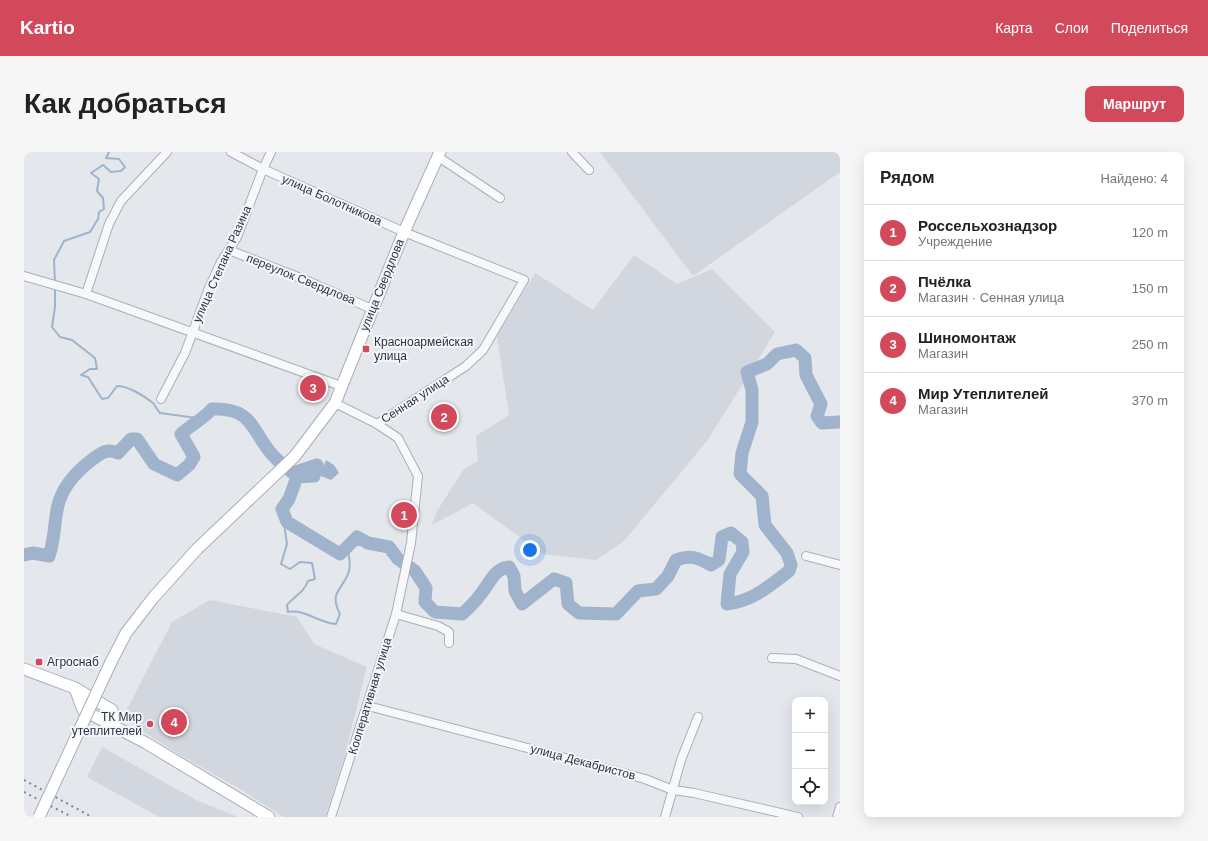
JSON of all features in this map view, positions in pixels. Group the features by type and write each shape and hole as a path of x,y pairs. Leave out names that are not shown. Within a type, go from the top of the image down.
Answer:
{"main road":[{"name":"улица Свердлова","path":"39,817 126,633 153,598 197,549 295,456 335,403 436,153"},
{"path":"24,669 75,688 112,710 114,727 146,743 269,817"}],"street":[{"path":"86,294 109,224 121,201 167,152"},
{"name":"улица Болотникова","path":"231,152 263,169 404,232 524,280"},
{"name":"улица Степана Разина","path":"161,399 185,353 209,288 237,237 271,152"},
{"path":"572,152 589,170"},
{"path":"436,153 500,198"},
{"name":"переулок Свердлова","path":"229,250 303,279 372,309"},
{"path":"24,276 86,294 341,386"},
{"name":"Сенная улица","path":"377,424 466,366 483,350 524,280"},
{"path":"335,403 377,424"},
{"name":"Кооперативная улица","path":"331,817 368,706 396,614 406,566 418,476 398,438 377,424"},
{"path":"806,556 840,565"},
{"path":"396,614 444,629 449,632 449,643"},
{"path":"772,658 796,659 840,676"},
{"name":"улица Декабристов","path":"368,706 645,779 673,790 694,793 798,817"},
{"path":"665,817 681,760 698,717"},
{"path":"837,817 840,807"}],"shaded area":[{"path":"600,152 840,152 840,172 693,276"},
{"path":"634,255 677,284 712,269 775,332 707,441 624,541 596,560 543,554 473,503 432,525 437,511 464,469 478,461 476,436 509,415 497,336 535,273 593,310"},
{"path":"210,600 297,617 314,644 367,667 343,762 325,817 283,817 245,792 180,755 139,729 124,715 172,622"},
{"path":"102,747 196,800 238,817 159,817 87,777"}],"water":[{"path":"326,460 334,465 339,473 331,480 313,473 314,468 319,464 324,465"}],"waterway":[{"path":"55,283 54,260 64,241 90,232 98,219 99,212 104,209 103,198 97,191 99,179 91,173 103,165 111,172 121,171 125,167 119,159 106,158 109,152"},
{"path":"55,287 55,307 52,327 60,337 72,340 95,358 97,369 90,369 81,375 88,377 102,399 108,398 117,386 121,386 131,389 145,397 153,403 160,413 204,419"},
{"path":"24,555 33,553 49,556 60,498 67,485 87,463 107,451 118,453 131,439 137,439 154,464 177,475 189,465 194,457 181,434 212,409 235,412 243,416 253,427 272,455 293,473 317,465 314,476 297,477 289,499 282,509 287,522 340,554 357,537 368,543 389,547 398,559 415,571 426,588 425,602 435,612 462,614 476,600 499,570 509,567 514,576 515,591 522,604 554,579 566,583 568,604 579,613 616,614 638,591 656,589 668,576 676,560 690,557 702,560 711,565 719,560 722,537 731,533 742,542 743,552 730,574 727,604 745,600 760,592 789,571 791,565 787,553 765,525 762,496 740,474 742,453 752,422 752,390 747,372 767,364 777,354 796,350 805,358 806,375 821,404 817,416 822,423 840,422"},
{"path":"282,509 287,544 281,564 290,569 300,562 312,563 315,579 308,581 301,592 287,605 288,612 300,612 336,624 340,614 337,606 336,595 347,577 350,568 350,559 347,548"}],"railway":[{"path":"24,780 92,817"},
{"path":"24,792 72,817"}],"place":[{"name":"Красноармейская улица","path":"366,349"},
{"name":"Шиномонтаж","path":"313,388"},
{"name":"Пчёлка","path":"444,417"},
{"name":"Россельхознадзор","path":"404,515"},
{"name":"Агроснаб","path":"39,662"},
{"name":"Мир Утеплителей","path":"174,722"},
{"name":"ТК Мир утеплителей","path":"150,724"}]}
